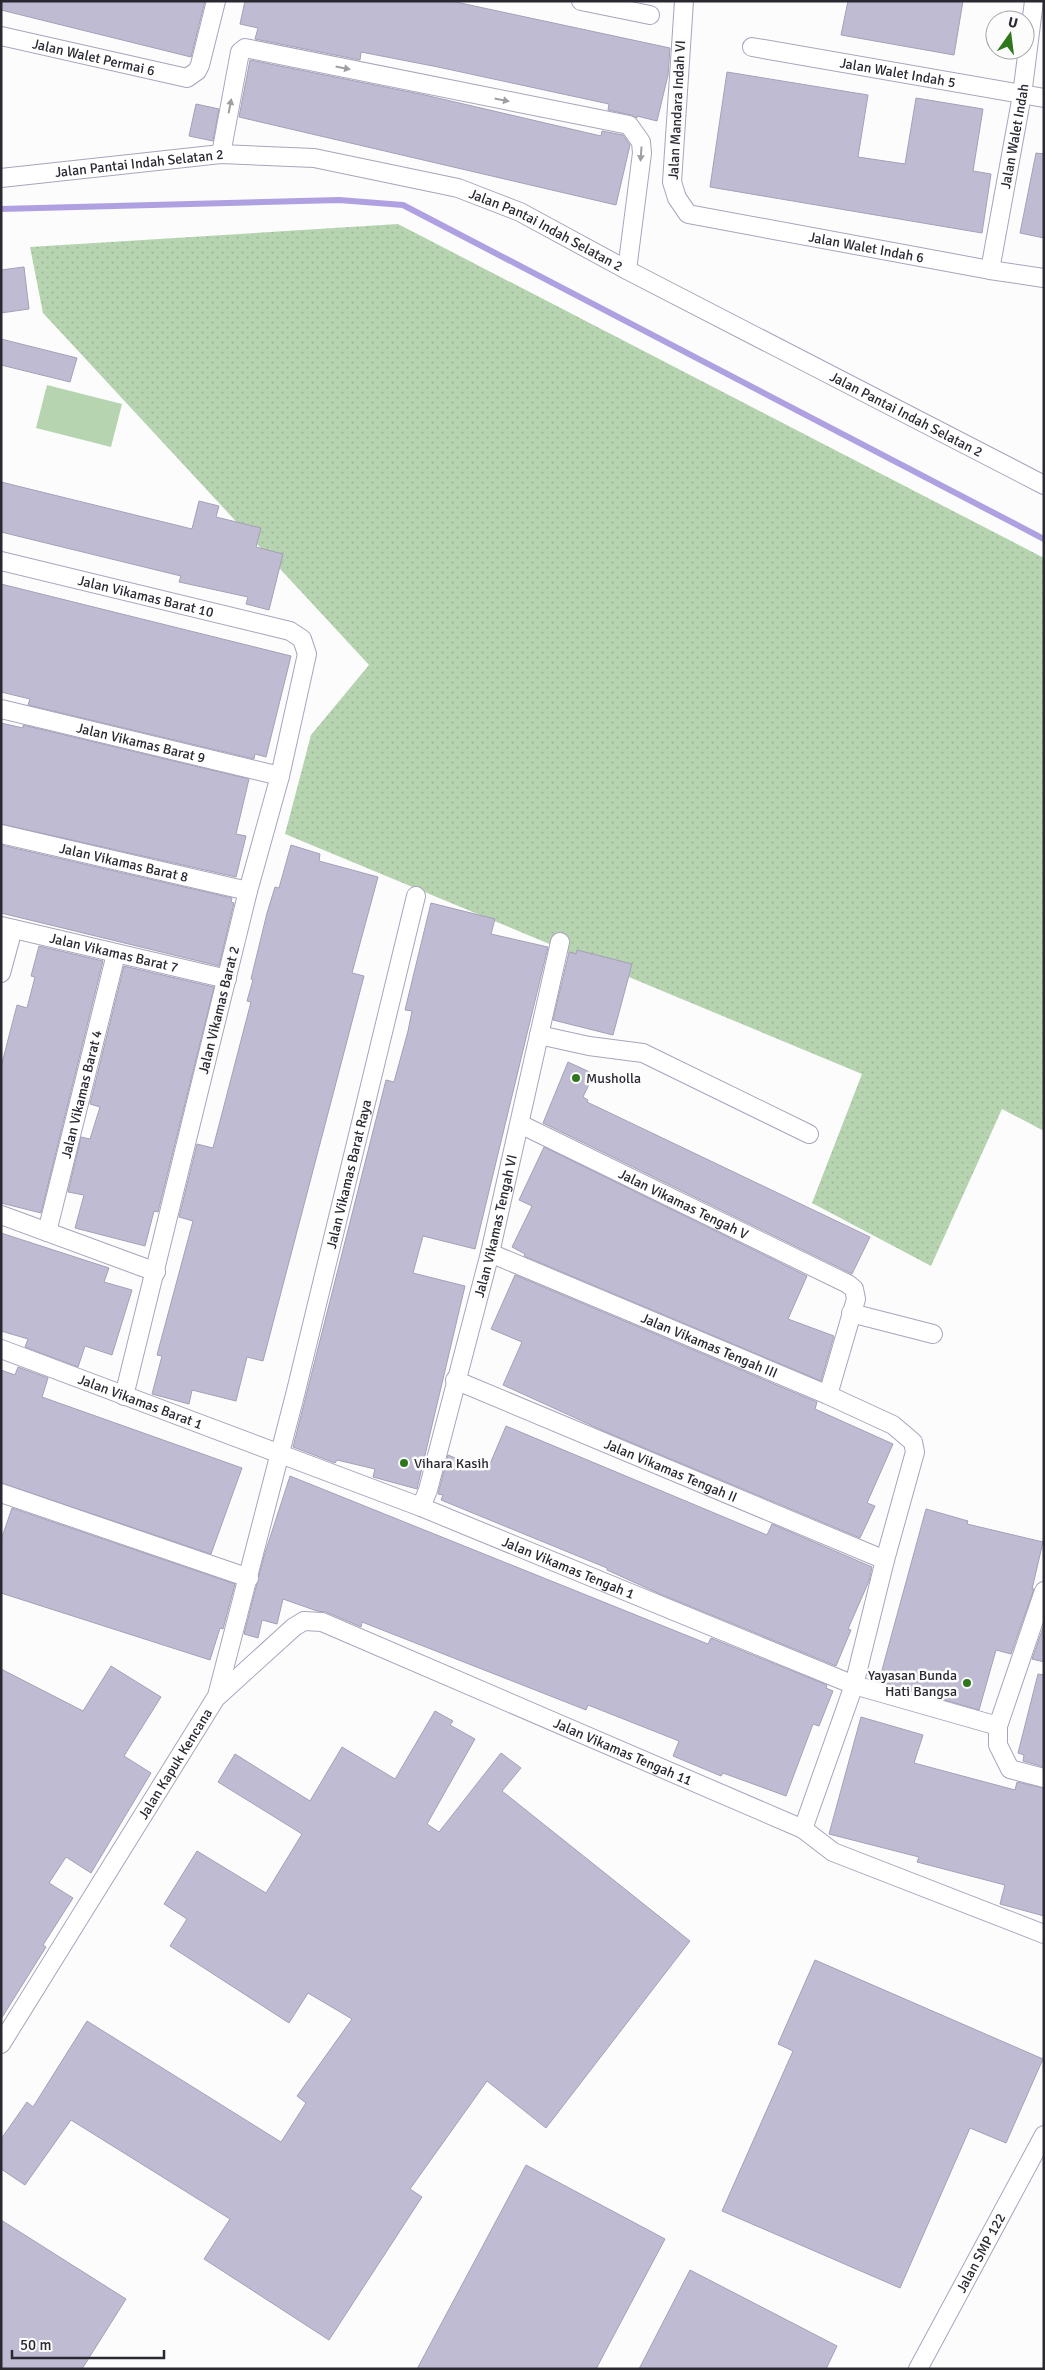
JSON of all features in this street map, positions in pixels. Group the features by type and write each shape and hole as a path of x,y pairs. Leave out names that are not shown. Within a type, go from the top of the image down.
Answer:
{"street":[{"name":"Jalan Walet Permai 6","path":"1,36 187,78 197,71 200,65 216,1"},
{"path":"581,1 650,16"},
{"name":"Jalan Mandara Indah VI","path":"684,1 672,182 677,198 688,214"},
{"name":"Jalan Walet Indah","path":"990,270 1022,95 1034,1"},
{"path":"221,154 240,52 244,48 629,125 641,142 642,154 627,270"},
{"name":"Jalan Walet Indah 5","path":"752,48 1044,98"},
{"name":"Jalan Pantai Indah Selatan 2","path":"1,178 221,154 314,158 458,188 520,212 627,270 1044,485"},
{"name":"Jalan Walet Indah 6","path":"688,214 990,270 1044,278"},
{"name":"Jalan Vikamas Barat 10","path":"1,561 290,631"},
{"name":"Jalan Vikamas Barat 2","path":"124,1396 156,1272 248,891 280,776 307,654 302,639 290,631"},
{"name":"Jalan Vikamas Barat 9","path":"1,709 280,776"},
{"name":"Jalan Vikamas Barat 8","path":"1,834 248,891"},
{"name":"Jalan Vikamas Barat Raya","path":"280,1454 416,896"},
{"path":"1,974 7,927"},
{"name":"Jalan Vikamas Barat 7","path":"7,927 227,979"},
{"name":"Jalan Vikamas Tengah VI","path":"421,1507 428,1490 455,1380 490,1253 560,942"},
{"name":"Jalan Vikamas Barat 4","path":"47,1232 116,954"},
{"path":"540,1035 589,1046 642,1053 810,1134"},
{"name":"Jalan Vikamas Tengah V","path":"520,1124 848,1284 854,1289 856,1299 851,1313"},
{"path":"1,1216 156,1272"},
{"name":"Jalan Vikamas Tengah III","path":"490,1253 828,1395 893,1425 913,1442 915,1452 885,1560"},
{"path":"828,1395 851,1313 933,1334"},
{"name":"Jalan Vikamas Barat 1","path":"1,1349 280,1454"},
{"name":"Jalan Vikamas Tengah II","path":"455,1380 885,1560"},
{"name":"Jalan Vikamas Tengah 1","path":"280,1454 421,1507 854,1686 998,1726"},
{"name":"Jalan Kapuk Kencana","path":"1,2044 217,1696 280,1454"},
{"path":"1,1493 249,1578"},
{"path":"803,1829 854,1686 885,1560"},
{"path":"1044,1591 998,1726 998,1745 1010,1769 1044,1778"},
{"name":"Jalan Vikamas Tengah 11","path":"217,1696 294,1627 304,1621 322,1622 803,1829 833,1852 1044,1934"},
{"name":"Jalan SMP 122","path":"918,2369 1044,2135"}],"green space":[{"path":"398,224 1044,558 1044,1131 1002,1109 931,1266 812,1203 862,1074 285,834 311,735 369,665 43,313 30,247"},
{"path":"47,385 122,404 111,447 36,428"}],"building":[{"path":"1,1 205,1 191,57 1,10"},
{"path":"245,1 451,1 670,48 668,75 657,121 637,116 637,118 608,110 609,104 438,67 361,52 360,60 255,39 258,28 240,24"},
{"path":"848,1 963,1 954,55 841,35"},
{"path":"250,60 425,95 601,136 602,131 623,135 630,145 616,205 239,117"},
{"path":"727,72 868,95 858,157 905,164 916,98 983,109 973,171 991,174 982,233 710,187"},
{"path":"196,104 219,109 213,141 189,136"},
{"path":"1036,153 1044,154 1044,238 1020,233"},
{"path":"24,267 29,309 1,313 1,270"},
{"path":"1,339 77,358 70,382 1,365"},
{"path":"1,482 192,529 199,501 219,506 216,517 261,528 256,547 283,554 269,610 246,604 248,597 179,582 181,576 1,532"},
{"path":"1,584 291,656 266,757 255,754 254,759 28,705 30,699 1,692"},
{"path":"1,723 23,728 23,725 249,779 236,834 246,836 236,877 1,824"},
{"path":"1,845 232,898 231,902 234,903 219,966 1,913"},
{"path":"291,845 320,854 319,861 378,877 352,973 364,976 263,1361 247,1357 236,1401 192,1390 189,1404 152,1394 162,1356 157,1355 193,1221 179,1217 197,1144 213,1148 251,1002 247,1001 267,913 275,887 279,888"},
{"path":"431,903 495,919 491,934 548,947 475,1249 423,1236 413,1273 465,1286 417,1489 373,1477 375,1469 337,1460 335,1463 293,1447 386,1080 394,1082 408,1031 412,1011 405,1010"},
{"path":"39,946 103,961 41,1213 1,1203 1,1067 17,1005 27,1008 35,977 31,976"},
{"path":"577,950 632,964 613,1035 553,1020 569,952 576,954"},
{"path":"124,966 214,987 158,1212 154,1211 145,1246 75,1228 84,1195 68,1192 81,1137 90,1139 100,1107 90,1104"},
{"path":"568,1062 594,1074 583,1097 588,1100 587,1102 870,1237 852,1274 543,1123"},
{"path":"544,1147 807,1276 788,1319 834,1336 821,1381 524,1256 525,1254 512,1247 532,1206 519,1200"},
{"path":"1,1233 109,1268 104,1282 132,1290 112,1355 85,1346 78,1367 25,1347 28,1339 1,1331"},
{"path":"515,1275 817,1402 815,1409 893,1444 867,1503 875,1506 860,1538 606,1432 503,1385 522,1342 491,1329"},
{"path":"18,1367 48,1378 42,1397 242,1468 211,1554 1,1483 1,1370 15,1375"},
{"path":"506,1426 767,1535 772,1524 872,1567 869,1581 848,1629 851,1630 836,1666 660,1594 607,1570 607,1568 441,1500 443,1495 438,1494 448,1455 487,1471"},
{"path":"290,1476 708,1644 711,1638 827,1685 826,1688 833,1691 819,1726 813,1724 786,1796 723,1773 721,1776 673,1756 679,1741 588,1705 586,1710 362,1622 361,1627 326,1612 317,1611 283,1599 277,1624 262,1620 258,1638 244,1634 264,1556"},
{"path":"12,1508 235,1584 223,1629 220,1628 210,1660 1,1593 1,1540"},
{"path":"926,1509 968,1521 967,1524 1043,1542 1032,1589 1034,1589 1011,1654 996,1650 979,1710 879,1681"},
{"path":"1044,1625 1044,1662 1032,1659"},
{"path":"111,1666 161,1697 124,1756 151,1773 91,1873 66,1857 49,1883 73,1898 43,1945 46,1947 1,2019 1,1669 83,1711"},
{"path":"1038,1674 1044,1675 1044,1767 1023,1761 1024,1755 1018,1753"},
{"path":"435,1711 453,1721 450,1725 475,1739 427,1824 439,1832 501,1753 521,1768 502,1791 690,1941 546,2128 487,2081 410,2189 422,2197 329,2340 204,2259 230,2219 71,2120 25,2185 1,2169 1,2139 27,2102 33,2107 87,2021 281,2142 306,2103 297,2096 352,2019 308,1993 289,2023 170,1946 187,1919 164,1904 197,1851 266,1893 302,1834 218,1782 235,1754 310,1801 342,1747 395,1779"},
{"path":"861,1717 923,1735 914,1763 1015,1790 1017,1782 1044,1788 1044,1916 1000,1904 1005,1885 917,1862 919,1857 829,1834"},
{"path":"815,1960 1043,2059 1006,2143 970,2128 900,2288 722,2211 793,2051 778,2044"},
{"path":"526,2165 665,2239 596,2369 417,2369"},
{"path":"1,2220 126,2299 82,2369 1,2369"},
{"path":"690,2270 837,2346 826,2369 639,2369"}],"waterway":[{"path":"1,209 339,200 403,205 1044,539"}],"place":[{"name":"Musholla","path":"576,1078"},
{"name":"Vihara Kasih","path":"404,1463"},
{"name":"Yayasan Bunda Hati Bangsa","path":"967,1683"}]}
